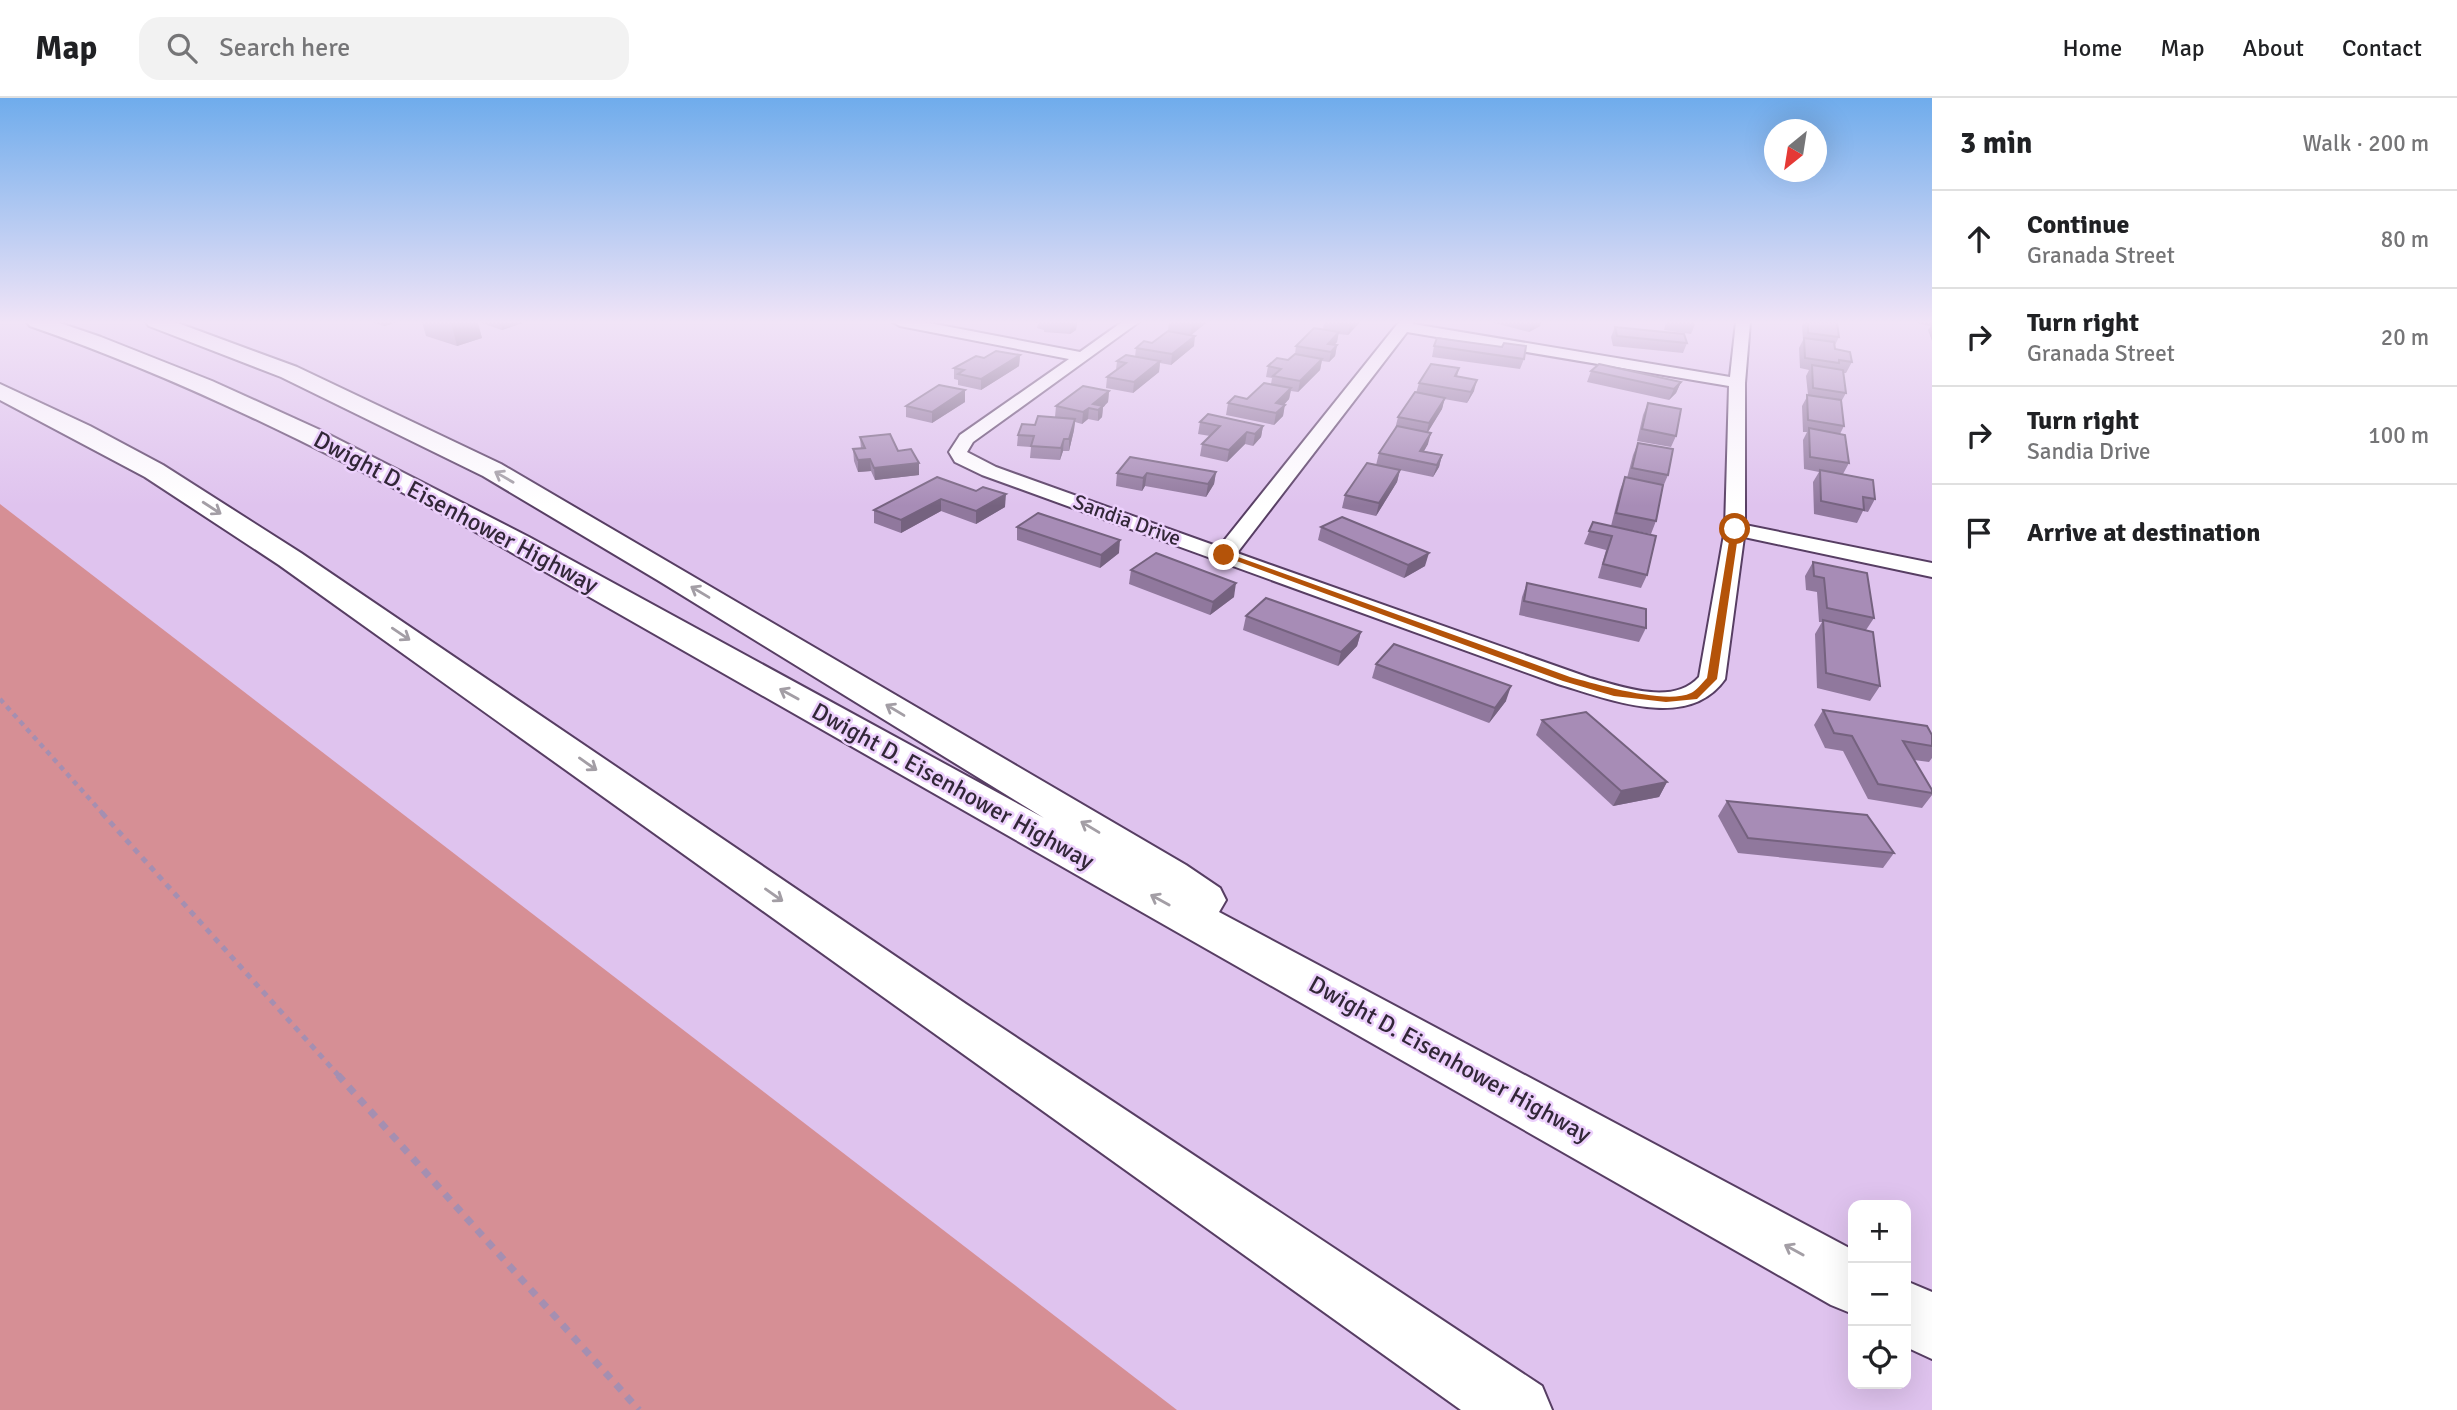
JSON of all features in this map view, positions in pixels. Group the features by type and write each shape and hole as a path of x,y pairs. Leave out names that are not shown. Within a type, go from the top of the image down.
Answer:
{"highway":[{"name":"Dwight D. Eisenhower Highway","path":"201,383 371,465 575,574 1008,817 1848,1280"},
{"path":"314,383 503,476 670,573 1171,876 1327,991"},
{"path":"0,391 154,471 424,650 948,1018 1518,1410"},
{"path":"0,407 154,471"},
{"path":"1911,1315 1932,1327"}],"street":[{"name":"Sandia Drive","path":"1045,383 966,439 958,452 962,458 989,471 1567,679 1614,693 1666,699 1693,696 1712,679 1735,529"},
{"path":"1224,555 1359,383"},
{"path":"1737,383 1735,529 1932,570"}],"path":[{"path":"0,699 639,1410"}],"shaded area":[{"path":"0,504 1177,1410 0,1410"}],"building":[{"path":"1264,383 1291,388 1276,403 1285,405 1276,413 1228,403 1235,396 1247,399"},
{"path":"1420,383 1475,383 1471,392"},
{"path":"1647,383 1680,383 1674,389"},
{"path":"1813,383 1845,383 1846,393 1813,388"},
{"path":"939,385 965,390 932,412 906,406"},
{"path":"1083,386 1109,391 1093,404 1103,406 1098,410 1089,408 1083,412 1056,406"},
{"path":"1415,392 1445,398 1429,423 1398,417"},
{"path":"1807,395 1841,400 1844,426 1808,420"},
{"path":"1648,403 1681,409 1676,436 1642,429"},
{"path":"1208,414 1263,426 1255,434 1247,432 1229,450 1202,444 1220,426 1200,422"},
{"path":"1038,416 1075,419 1069,439 1064,439 1061,448 1031,446 1034,436 1018,435 1022,424 1035,425"},
{"path":"1397,426 1431,433 1420,451 1442,455 1437,465 1379,453"},
{"path":"1809,428 1845,435 1849,463 1810,457"},
{"path":"890,434 898,451 911,449 919,463 874,468 870,459 858,460 853,449 865,448 860,437"},
{"path":"1638,443 1673,449 1668,475 1632,468"},
{"path":"1130,457 1216,472 1208,484 1147,473 1143,478 1117,473"},
{"path":"1367,463 1400,470 1379,503 1345,495"},
{"path":"1820,470 1873,480 1875,499 1863,497 1864,510 1821,501"},
{"path":"937,477 976,491 983,487 1006,494 976,511 941,499 901,520 874,510"},
{"path":"1625,477 1663,485 1656,521 1616,513"},
{"path":"1038,513 1120,540 1101,555 1017,527"},
{"path":"1342,517 1429,553 1408,565 1321,527"},
{"path":"1593,522 1656,536 1647,575 1603,564 1612,536 1589,531"},
{"path":"1156,553 1236,583 1213,602 1131,570"},
{"path":"1813,562 1867,573 1874,618 1827,608 1824,578 1814,576"},
{"path":"1527,583 1646,609 1646,628 1524,601"},
{"path":"1266,598 1361,632 1341,652 1246,616"},
{"path":"1823,620 1873,632 1880,686 1826,673"},
{"path":"1394,644 1511,686 1495,708 1376,664"},
{"path":"1823,710 1927,726 1932,735 1932,746 1903,741 1932,793 1878,784 1852,736 1834,733"},
{"path":"1586,712 1667,782 1621,791 1542,720"},
{"path":"1727,801 1867,815 1894,853 1748,838"}],"route":[{"path":"1224,555 1567,679 1614,693 1666,699 1693,696 1712,679 1735,529"}]}
